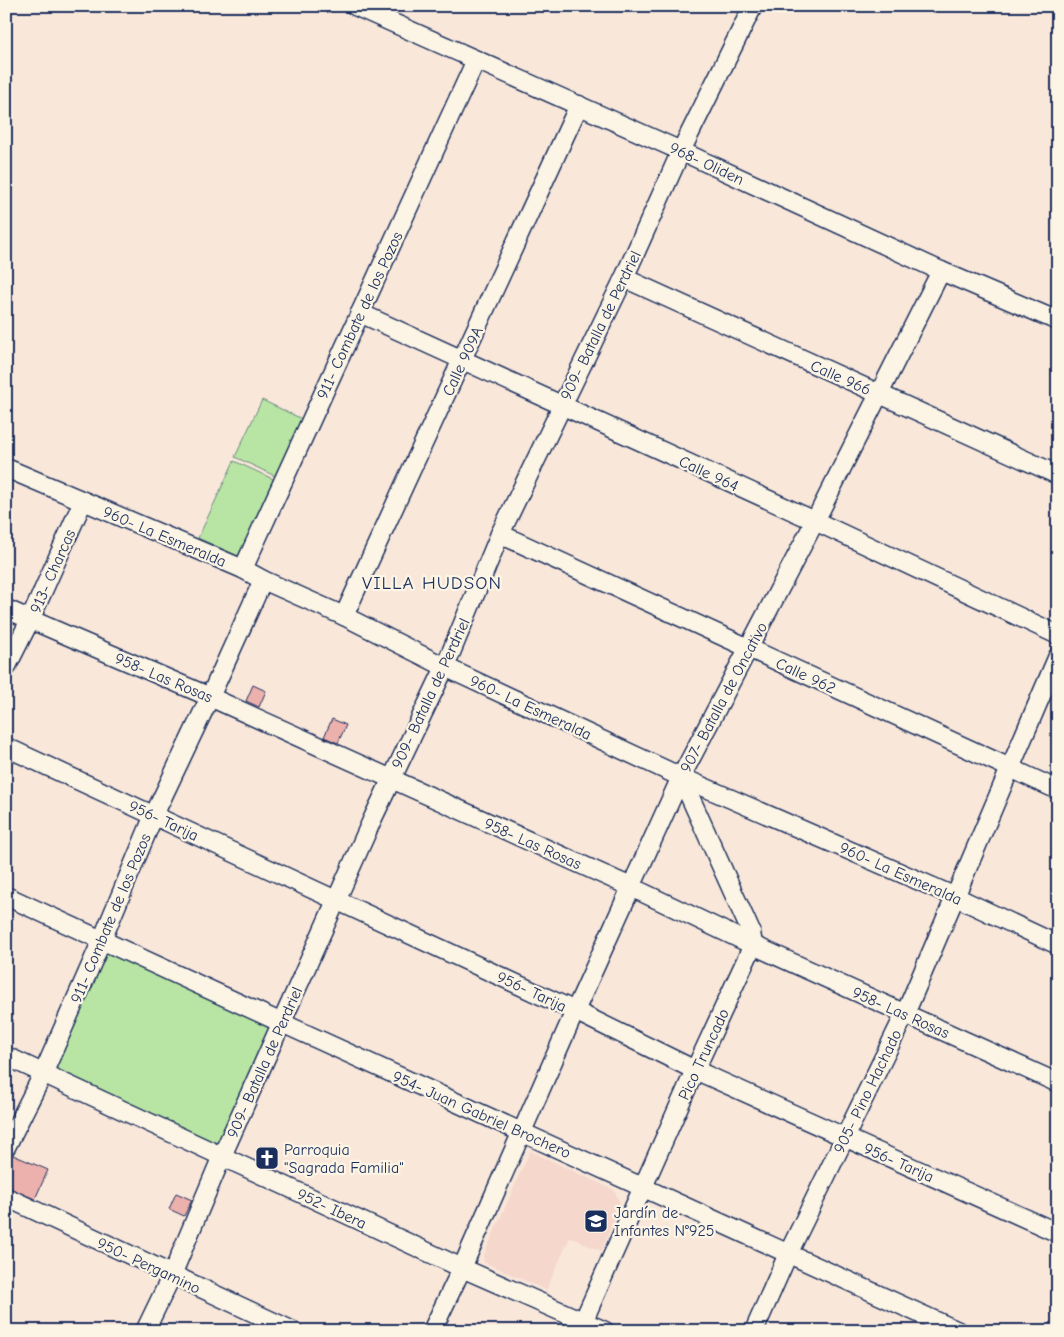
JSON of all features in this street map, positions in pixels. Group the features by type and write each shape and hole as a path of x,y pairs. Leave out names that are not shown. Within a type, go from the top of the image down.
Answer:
{"street":[{"name":"968- Oliden","path":"356,6 681,150 941,271 1058,321"},
{"name":"909- Batalla de Perdriel","path":"145,1331 172,1275 222,1156 391,779 444,667 500,534 624,278 681,150 753,6"},
{"name":"911- Combate de los Pozos","path":"243,570 476,60"},
{"name":"Calle 909A","path":"344,616 579,106"},
{"name":"907- Batalla de Oncativo","path":"462,1268 681,777 815,521 941,271"},
{"name":"Calle 966","path":"624,278 1058,475"},
{"name":"Calle 964","path":"360,312 1058,635"},
{"name":"960- La Esmeralda","path":"6,468 243,570 344,616 444,667 681,777 956,897 1058,945"},
{"name":"913- Charcas","path":"6,668 84,501"},
{"name":"Calle 962","path":"500,534 1058,790"},
{"name":"911- Combate de los Pozos","path":"6,1147 43,1074 154,816 262,580"},
{"name":"958- Las Rosas","path":"6,609 210,697 1058,1083"},
{"name":"905- Pino Hachado","path":"754,1331 788,1254 905,1014 1058,656"},
{"name":"956- Tarija","path":"6,747 575,1011 696,1070 1058,1233"},
{"path":"681,777 751,932 753,945"},
{"name":"954- Juan Gabriel Brochero","path":"6,896 282,1024 958,1331"},
{"name":"Pico Truncado","path":"581,1326 753,945"},
{"name":"952- Ibera","path":"6,1056 462,1268 581,1326 605,1331"},
{"name":"950- Pergamino","path":"6,1198 293,1331"},
{"path":"432,1331 462,1268"}],"shaded area":[{"path":"530,1151 614,1190 621,1205 601,1251 570,1237 546,1290 484,1262 483,1257"}],"green space":[{"path":"262,400 304,420 277,477 235,457"},
{"path":"234,461 275,480 238,556 198,538"},
{"path":"105,946 276,1025 219,1149 121,1099 50,1071"}],"building":[{"path":"253,685 266,691 259,707 246,701"},
{"path":"332,719 346,725 338,743 324,737"},
{"path":"13,1155 48,1170 35,1199 6,1187 6,1158"},
{"path":"176,1193 192,1200 184,1216 169,1209"}],"place":[{"name":"Parroquia \"Sagrada Familia\"","path":"267,1158"},
{"name":"Jardín de Infantes N°925","path":"596,1221"}],"district":[{"name":"VILLA HUDSON","path":"432,582"}]}
